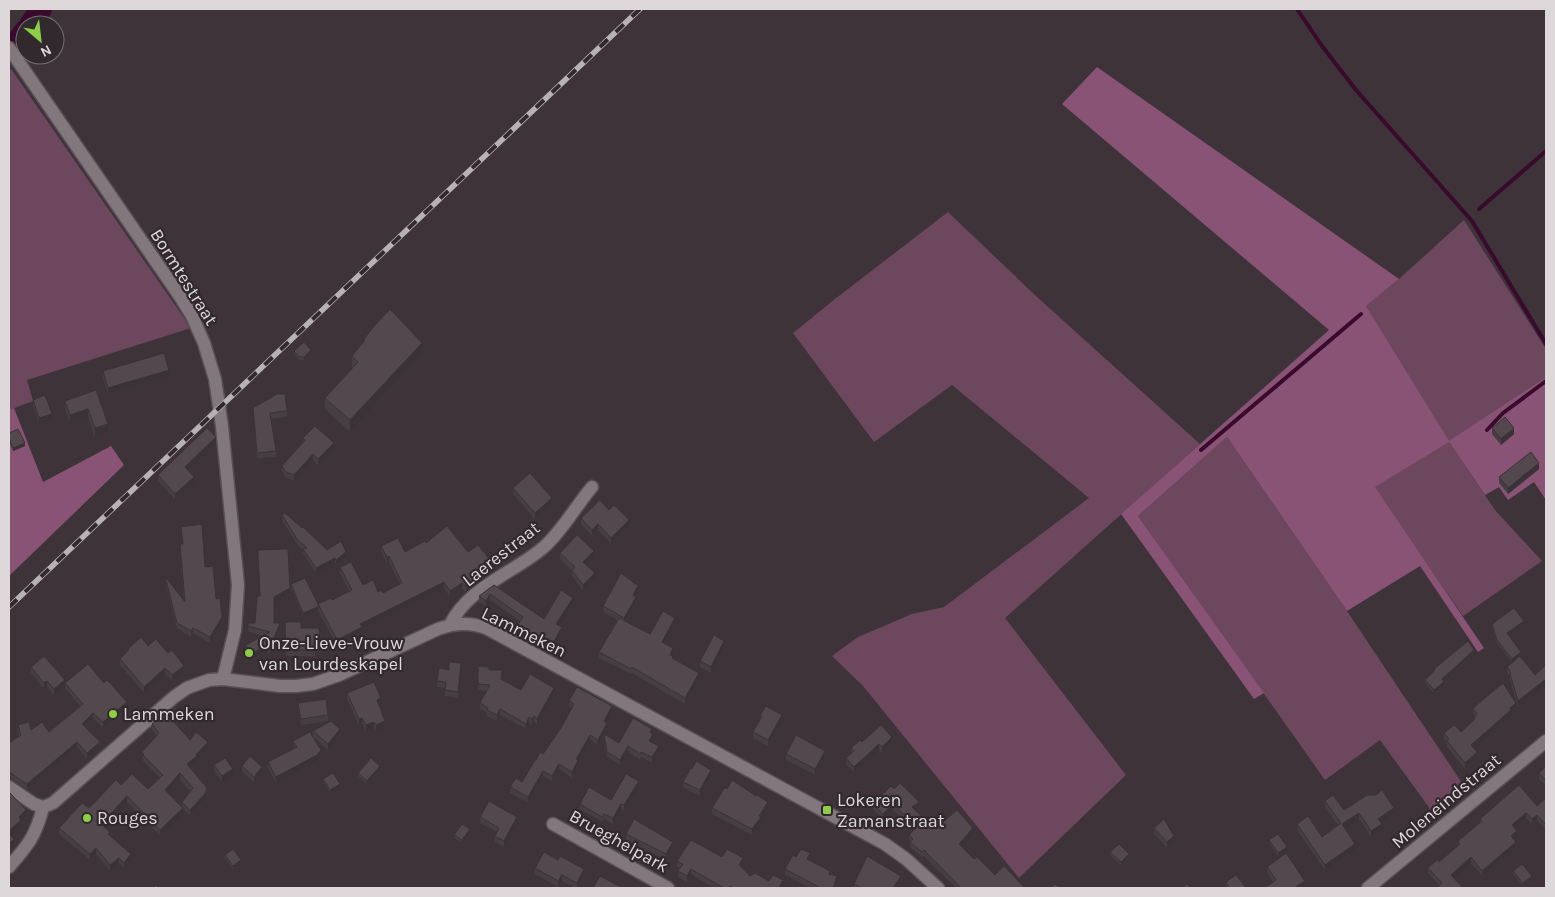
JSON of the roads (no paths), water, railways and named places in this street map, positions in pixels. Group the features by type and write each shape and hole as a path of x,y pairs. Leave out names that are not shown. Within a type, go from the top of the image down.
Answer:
{"street":[{"name":"Bormtestraat","path":"9,48 192,316 204,342 213,374 222,426 238,585 235,630 223,679"},
{"name":"Laerestraat","path":"450,625 456,613 492,581 545,546 592,487"},
{"name":"Lammeken","path":"43,807 53,803 67,792 174,697 187,688 209,680 223,679 280,686 313,684 339,676 450,625 474,624 486,628 885,844 906,859 938,888"},
{"name":"Moleneindstraat","path":"1368,888 1546,741"},
{"path":"9,787 34,804 43,807 35,834 9,867"},
{"name":"Brueghelpark","path":"553,824 668,888"}],"waterway":[{"path":"37,15 41,9"},
{"path":"1297,9 1322,46 1356,90 1472,221 1546,344"},
{"path":"9,52 15,44"},
{"path":"1479,209 1546,151"},
{"path":"1201,450 1361,314"},
{"path":"1487,430 1503,413 1546,381"}],"railway":[{"path":"9,607 640,9"}],"place":[{"name":"Onze-Lieve-Vrouw van Lourdeskapel","path":"249,653"},
{"name":"Lammeken","path":"113,714"},
{"name":"Lokeren Zamanstraat","path":"827,810"},
{"name":"Rouges","path":"87,818"}]}
